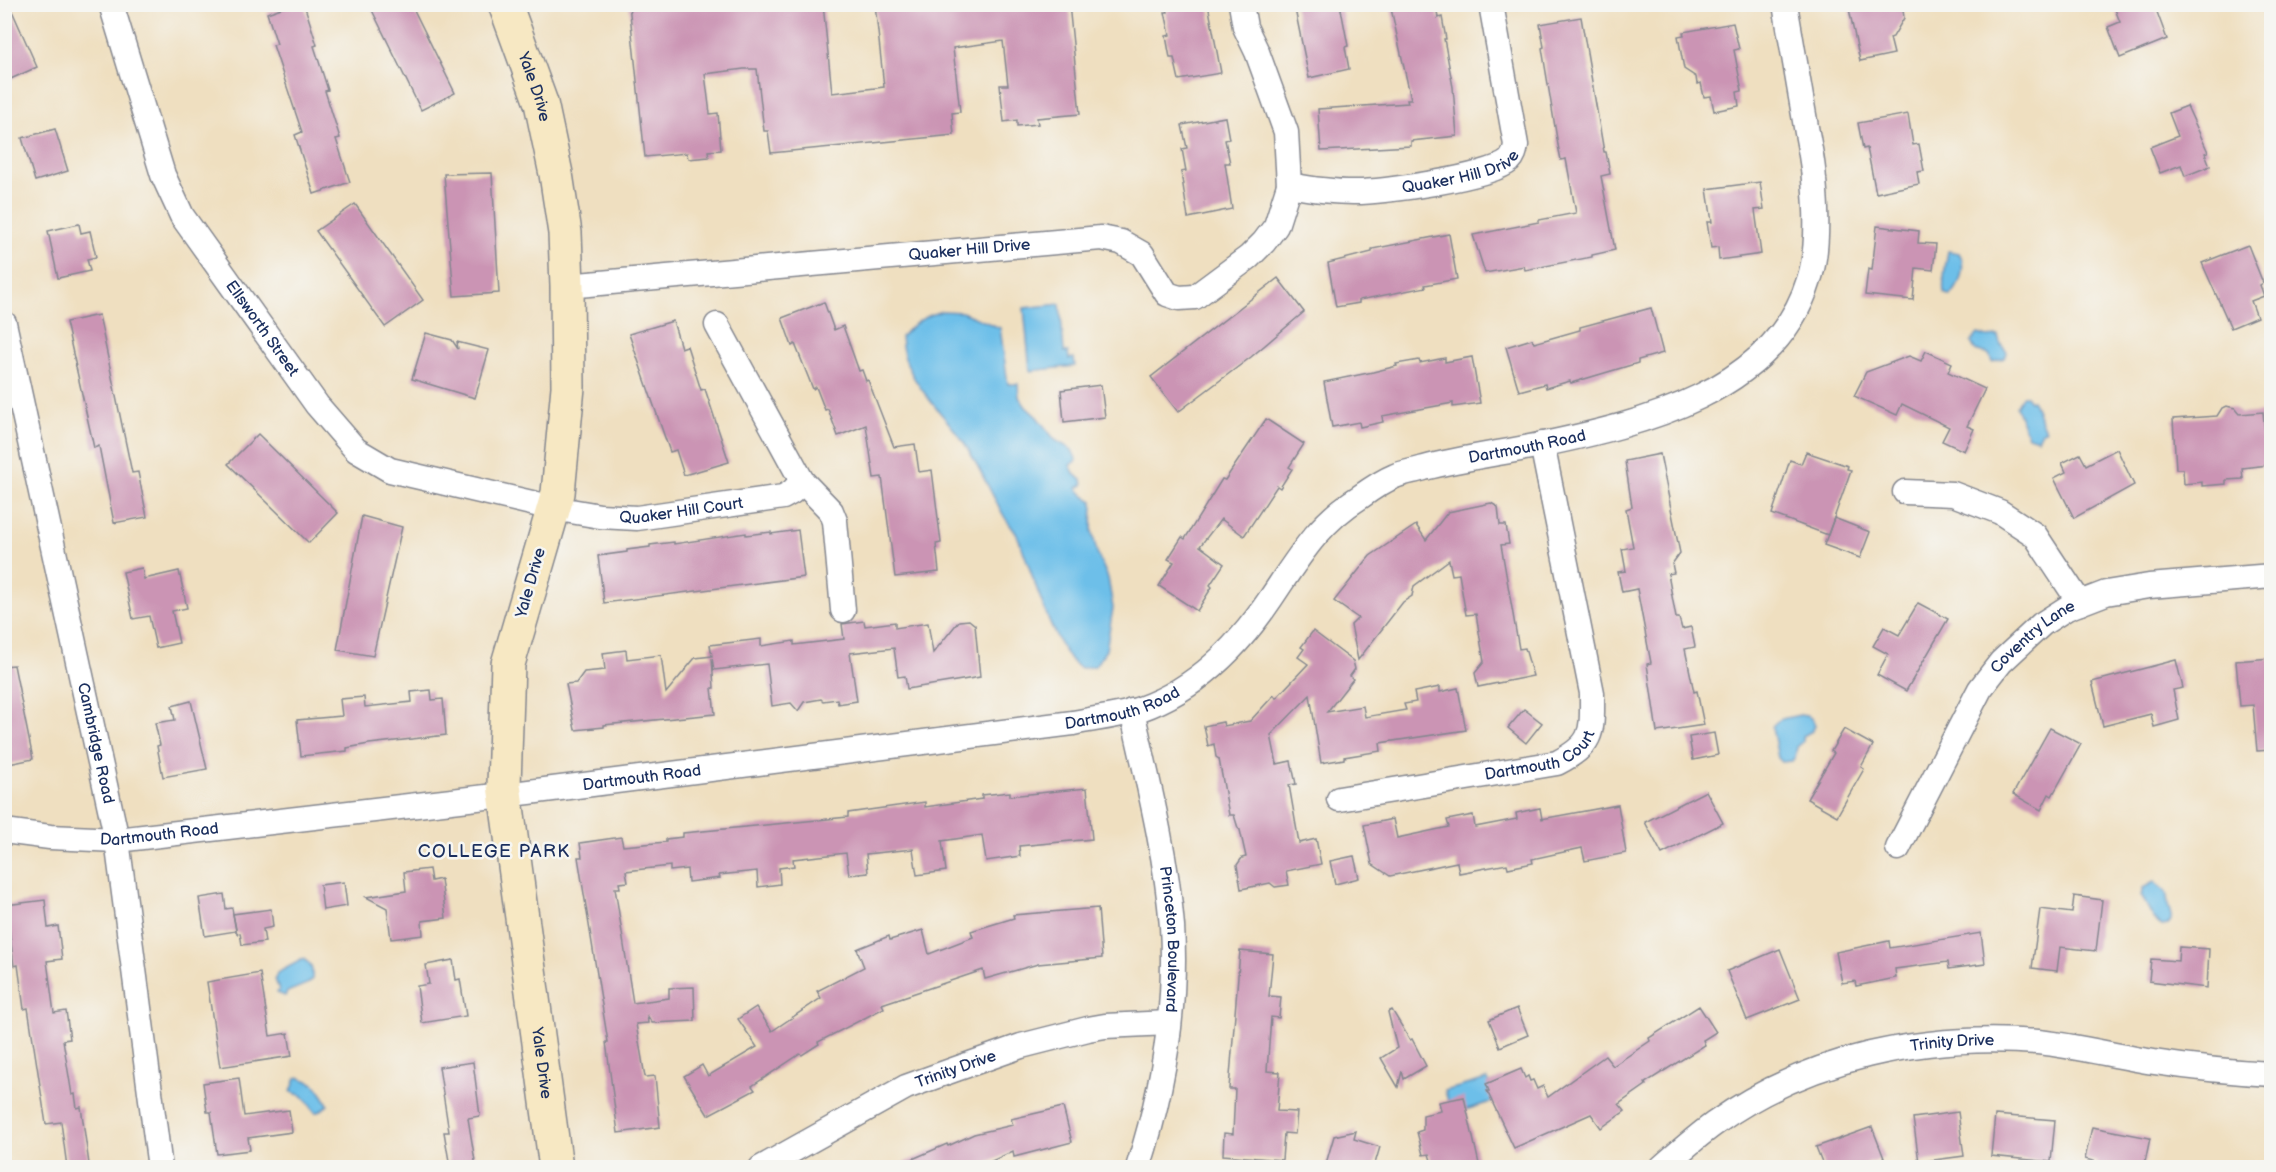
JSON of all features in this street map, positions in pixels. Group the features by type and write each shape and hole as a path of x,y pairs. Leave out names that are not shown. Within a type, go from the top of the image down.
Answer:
{"street":[{"name":"Ellsworth Street","path":"111,4 163,175 182,216 317,405 356,450 390,470 553,508"},
{"name":"Yale Drive","path":"505,4 541,103 556,174 565,233 568,387 558,493 508,664 504,785 556,1167"},
{"name":"Quaker Hill Drive","path":"567,286 1101,238 1121,242 1142,254 1167,294 1179,298 1195,297 1249,257 1264,242 1276,226 1289,185 1286,132 1245,27 1241,4"},
{"name":"Quaker Hill Drive","path":"1289,185 1321,191 1382,191 1475,174 1508,162 1514,156 1516,144 1491,4"},
{"name":"Dartmouth Road","path":"4,831 50,837 117,840 506,795 1073,723 1132,711 1174,693 1207,672 1228,653 1268,602 1314,535 1346,506 1396,476 1447,462 1542,444 1627,424 1673,410 1713,390 1743,371 1772,346 1793,317 1810,279 1814,253 1814,179 1785,4"},
{"name":"Cambridge Road","path":"4,323 117,840 160,1167"},
{"path":"717,325 802,481 831,511 835,521 843,610"},
{"name":"Dartmouth Court","path":"1339,799 1557,763 1573,754 1588,740 1592,723 1592,693 1542,444"},
{"name":"Quaker Hill Court","path":"553,508 600,516 637,519 783,497 792,492 802,481"},
{"path":"1905,492 1953,494 2000,512 2035,535 2079,603"},
{"name":"Coventry Lane","path":"1898,848 1980,689 2001,662 2042,624 2067,608 2106,593 2149,586 2271,576"},
{"name":"Princeton Boulevard","path":"1132,711 1163,856 1172,925 1172,996 1167,1047 1157,1103 1138,1167"},
{"name":"Trinity Drive","path":"761,1167 906,1087 956,1068 1021,1047 1096,1028 1169,1023"},
{"name":"Trinity Drive","path":"1661,1167 1713,1124 1772,1089 1833,1065 1877,1053 1929,1043 1965,1040 2039,1042 2163,1063 2241,1073 2271,1074"}],"water":[{"path":"1948,251 1959,253 1962,263 1959,281 1950,296 1944,293 1944,272"},
{"path":"1060,304 1064,352 1068,352 1069,359 1074,358 1075,366 1030,371 1024,308"},
{"path":"942,311 962,312 1000,328 1008,384 1018,384 1019,397 1026,407 1055,440 1072,450 1077,461 1070,465 1075,475 1082,480 1083,485 1077,488 1093,501 1092,531 1097,553 1108,578 1113,608 1106,650 1095,666 1082,668 1072,662 1063,648 1044,609 1017,535 1004,516 965,444 925,394 909,368 903,353 901,337 920,321"},
{"path":"1978,334 1987,337 1998,336 2007,352 2005,358 1992,362 1989,354 1975,350 1971,342"},
{"path":"2022,396 2032,400 2045,430 2038,439 2028,436 2016,407"},
{"path":"1800,715 1810,718 1815,726 1812,731 1803,736 1803,742 1797,747 1792,761 1782,762 1778,758 1772,727 1781,720"},
{"path":"2154,882 2166,893 2171,916 2168,925 2162,926 2155,920 2141,896 2143,888"},
{"path":"303,959 312,970 312,979 309,983 287,992 285,996 277,993 279,990 275,979 277,973"},
{"path":"299,1077 314,1084 326,1101 328,1105 319,1112 315,1112 303,1096 291,1092 296,1078"},
{"path":"1487,1079 1494,1101 1452,1114 1445,1091"}],"building":[{"path":"4,4 9,4 37,67 4,82"},
{"path":"293,4 304,4 328,90 325,91 340,138 336,139 350,182 314,194 295,135 302,132 273,45 277,44 267,13"},
{"path":"369,4 411,4 455,93 421,110"},
{"path":"629,4 823,4 832,93 884,87 875,4 1069,4 1080,114 1037,118 1038,124 1017,126 1017,120 1004,122 1000,85 1008,85 1003,41 953,48 960,112 952,113 954,135 771,153 768,131 764,131 757,69 744,69 705,74 710,114 718,113 721,150 708,151 709,157 688,159 687,153 645,157"},
{"path":"1166,4 1208,4 1221,73 1179,80 1174,58 1170,58 1166,36 1170,35 1165,12 1168,12"},
{"path":"1294,4 1340,4 1348,46 1345,47 1349,69 1309,78"},
{"path":"1390,4 1436,4 1438,18 1442,17 1446,39 1444,39 1453,87 1457,136 1411,141 1411,146 1321,151 1318,109 1408,103 1407,99 1411,99"},
{"path":"1848,4 1891,4 1903,10 1904,18 1893,37 1890,38 1894,54 1860,61"},
{"path":"2113,4 2154,4 2167,39 2120,58 2108,27 2120,22"},
{"path":"1581,17 1604,152 1606,152 1610,174 1601,176 1615,250 1592,255 1592,257 1525,270 1524,266 1485,273 1473,235 1576,213 1566,159 1561,160 1558,145 1540,24"},
{"path":"1733,23 1739,49 1734,50 1742,91 1737,92 1739,106 1714,111 1711,96 1704,97 1701,83 1697,84 1696,77 1684,69 1678,36 1684,35 1683,32"},
{"path":"2187,106 2208,152 2205,153 2210,166 2185,176 2181,165 2160,173 2150,147 2178,136 2169,113"},
{"path":"1908,114 1913,145 1919,144 1924,171 1917,172 1919,184 1876,193 1867,148 1863,149 1858,123"},
{"path":"1225,117 1229,139 1225,140 1230,163 1225,163 1232,209 1188,218 1181,172 1186,171 1182,149 1187,148 1182,125"},
{"path":"55,129 68,171 35,181 22,138"},
{"path":"492,173 499,293 454,296 444,174"},
{"path":"1760,182 1764,209 1755,210 1761,254 1719,260 1718,247 1711,248 1707,222 1712,222 1707,189"},
{"path":"355,204 423,300 385,327 316,231"},
{"path":"79,224 81,233 90,231 96,257 87,259 90,271 58,278 48,231"},
{"path":"1877,226 1919,231 1918,243 1936,244 1933,270 1916,268 1913,300 1865,295 1868,269 1872,270"},
{"path":"1449,234 1457,279 1336,307 1328,263 1372,252 1372,249"},
{"path":"2248,245 2263,283 2260,285 2264,296 2251,301 2257,317 2231,328 2202,263"},
{"path":"1278,278 1304,312 1251,357 1178,412 1151,377"},
{"path":"824,302 834,330 843,326 859,371 862,370 866,381 868,380 894,447 915,444 919,472 932,470 941,543 936,544 939,572 895,577 882,477 874,478 866,425 838,436 828,409 825,410 816,387 813,389 795,344 792,346 782,318"},
{"path":"1651,308 1663,353 1571,383 1570,381 1546,388 1545,384 1519,391 1506,347 1532,339 1534,343 1580,330 1580,327"},
{"path":"99,315 132,473 138,472 147,517 114,523 99,446 94,448 66,322"},
{"path":"673,321 681,348 687,346 701,390 705,389 729,462 684,475 676,450 670,452 629,334"},
{"path":"426,333 452,340 458,349 457,342 489,350 475,398 412,379"},
{"path":"1926,351 1952,363 1948,372 1985,389 1967,426 1974,429 1964,451 1942,441 1949,427 1902,404 1897,415 1854,396 1866,372 1909,356 1921,361"},
{"path":"1472,357 1480,403 1453,407 1453,403 1382,416 1383,422 1360,427 1359,422 1332,427 1324,382 1419,360 1420,363 1445,358 1445,362"},
{"path":"1101,385 1105,417 1064,422 1061,390"},
{"path":"2226,406 2235,408 2240,414 2263,412 2268,465 2242,468 2243,479 2226,480 2226,484 2202,486 2202,482 2184,484 2183,469 2176,469 2173,419 2217,416"},
{"path":"1266,419 1304,444 1289,467 1292,469 1280,488 1277,486 1244,536 1221,519 1200,546 1224,564 1197,611 1159,586 1174,562 1168,559 1182,537 1185,539 1222,479 1225,480"},
{"path":"258,434 338,513 309,543 228,464"},
{"path":"2117,449 2134,485 2074,518 2054,478 2066,472 2062,463 2080,454 2086,465"},
{"path":"1806,452 1848,466 1847,469 1851,470 1828,535 1772,514 1790,460 1801,464"},
{"path":"1660,454 1680,553 1672,564 1674,573 1668,574 1676,618 1679,618 1682,629 1691,627 1695,647 1685,649 1704,725 1657,732 1647,664 1651,663 1637,589 1622,592 1618,572 1626,571 1622,549 1633,547 1626,509 1632,507 1625,461"},
{"path":"1491,503 1498,507 1500,525 1506,525 1509,544 1501,545 1519,649 1525,648 1533,676 1478,687 1475,673 1484,662 1476,614 1466,615 1459,574 1452,575 1449,560 1414,586 1412,596 1403,602 1358,660 1351,625 1358,618 1334,601 1370,556 1416,525 1426,540 1448,512"},
{"path":"362,516 402,527 373,656 337,650"},
{"path":"1834,518 1870,532 1860,558 1824,545"},
{"path":"798,530 804,577 604,603 598,556 627,552 627,550 650,547 650,545 674,542 674,544 746,533 746,535 771,532 771,534"},
{"path":"142,568 144,579 179,571 187,608 172,611 179,643 156,648 149,616 133,619 123,572"},
{"path":"1918,603 1948,619 1906,691 1877,675 1888,654 1873,646 1884,627 1899,635"},
{"path":"969,620 975,625 980,677 907,689 905,676 898,677 894,648 850,653 857,701 838,704 837,699 823,701 821,699 804,702 798,711 791,703 772,706 767,664 714,670 712,658 715,714 575,730 566,684 576,683 584,672 605,670 603,653 626,650 627,659 661,655 666,693 695,658 712,656 710,645 761,639 761,646 794,641 794,645 844,639 842,624 864,621 865,626 895,622 895,628 928,623 933,653 959,621"},
{"path":"1313,631 1353,661 1355,669 1350,676 1353,679 1327,712 1363,706 1365,717 1406,710 1404,704 1416,702 1414,692 1440,687 1440,692 1458,688 1466,730 1380,743 1381,751 1321,763 1310,695 1271,735 1277,764 1291,761 1296,784 1289,785 1299,843 1316,839 1321,864 1286,871 1289,885 1275,887 1270,883 1241,889 1237,865 1242,858 1246,857 1240,830 1234,815 1229,815 1219,759 1216,757 1214,744 1208,746 1204,726 1223,722 1224,726 1250,721 1274,695 1276,698 1308,664 1298,657 1304,649 1301,647"},
{"path":"2271,658 2271,750 2257,751 2253,705 2240,706 2236,661"},
{"path":"2176,660 2183,688 2173,690 2179,720 2154,727 2151,714 2103,726 2092,682"},
{"path":"14,665 33,759 4,765 4,666"},
{"path":"431,690 432,700 443,699 446,735 369,744 347,748 347,751 301,756 297,720 342,716 340,699 364,697 365,707 412,702 411,692"},
{"path":"191,701 207,769 163,777 155,723 175,720 172,706"},
{"path":"1524,709 1542,723 1526,743 1508,728"},
{"path":"2050,728 2081,744 2052,796 2049,794 2041,810 2013,794"},
{"path":"1844,729 1873,745 1861,767 1864,769 1837,816 1807,799 1834,753 1831,751"},
{"path":"1714,733 1718,755 1693,760 1689,737"},
{"path":"1087,788 1092,839 1019,846 1020,856 986,861 982,835 942,841 946,871 917,875 913,849 866,854 868,873 849,875 846,853 793,859 794,866 779,868 780,884 758,887 757,871 719,875 720,878 688,882 687,869 670,871 670,866 626,871 628,882 619,883 620,888 615,888 633,1003 669,998 669,988 694,987 695,1021 652,1023 647,1015 648,1023 636,1024 645,1077 655,1076 660,1127 618,1133 606,1042 608,1042 578,857 582,857 580,843 621,837 623,846 666,842 666,839 683,837 683,833 848,817 848,813 925,802 925,807 982,799 982,795 1010,792 1010,796"},
{"path":"1706,791 1723,823 1662,854 1645,822"},
{"path":"1618,805 1626,853 1585,861 1582,848 1532,859 1533,863 1508,868 1507,864 1459,873 1457,862 1390,876 1372,864 1364,825 1393,819 1397,838 1449,827 1447,820 1473,815 1475,827 1517,819 1516,813 1540,808 1542,819"},
{"path":"1354,856 1359,878 1335,884 1330,861"},
{"path":"429,869 431,881 441,879 446,918 422,921 423,935 391,939 387,908 366,897 406,891 404,872"},
{"path":"344,882 347,906 323,910 320,885"},
{"path":"224,894 226,909 232,908 236,931 205,936 199,898"},
{"path":"2074,896 2102,900 2096,951 2060,947 2057,971 2032,968 2040,909 2072,913"},
{"path":"45,900 48,928 58,926 62,959 47,961 54,1013 66,1011 70,1039 63,1040 72,1095 75,1094 77,1108 81,1107 89,1164 87,1167 67,1167 61,1122 46,1124 28,1008 24,1009 18,965 14,966 6,905"},
{"path":"1098,908 1102,958 1038,964 985,979 983,970 882,1004 884,1008 818,1042 819,1044 752,1086 755,1090 708,1115 684,1076 702,1065 708,1076 757,1047 738,1019 756,1007 772,1031 821,998 817,991 864,967 857,949 889,936 890,940 923,930 929,954 973,937 971,931 1014,918 1013,915"},
{"path":"271,909 273,927 263,929 265,942 242,945 233,914"},
{"path":"1981,933 1985,964 1949,969 1948,962 1895,969 1896,978 1856,986 1855,981 1842,983 1836,952 1889,941 1890,948"},
{"path":"2179,947 2209,949 2207,988 2149,981 2151,959 2178,961"},
{"path":"1780,949 1800,999 1747,1020 1727,971"},
{"path":"1240,951 1273,954 1269,996 1281,997 1279,1018 1271,1017 1267,1071 1280,1072 1277,1111 1297,1112 1295,1134 1284,1133 1282,1160 1223,1155 1224,1133 1233,1134 1235,1089 1229,1089"},
{"path":"453,960 456,980 460,979 466,1016 422,1023 417,986 429,984 426,965"},
{"path":"260,973 270,1036 288,1033 292,1056 220,1067 207,982"},
{"path":"1699,1006 1716,1032 1703,1040 1705,1045 1645,1083 1646,1085 1619,1104 1625,1111 1601,1128 1591,1114 1514,1148 1487,1091 1489,1091 1486,1084 1521,1069 1525,1078 1528,1076 1530,1081 1533,1080 1537,1089 1543,1086 1548,1097 1605,1056 1613,1066 1650,1041 1649,1038"},
{"path":"1517,1008 1528,1035 1500,1047 1489,1020"},
{"path":"1392,1010 1410,1040 1412,1039 1426,1066 1404,1079 1402,1071 1398,1087 1381,1058 1397,1048 1388,1012"},
{"path":"473,1062 480,1116 468,1118 476,1167 450,1167 444,1132 449,1132 439,1067"},
{"path":"239,1078 244,1116 289,1110 292,1132 248,1138 250,1150 217,1154 211,1112 207,1112 203,1083"},
{"path":"1464,1097 1479,1164 1465,1167 1433,1167 1429,1154 1423,1155 1417,1132 1423,1130 1423,1115 1441,1111 1439,1102"},
{"path":"1063,1107 1072,1142 1014,1157 1013,1151 979,1167 894,1167 974,1134 1013,1125 1011,1119"},
{"path":"1958,1112 1964,1156 1919,1162 1913,1118"},
{"path":"1995,1115 2055,1120 2051,1162 1991,1156"},
{"path":"1872,1127 1884,1158 1858,1167 1824,1167 1816,1147"},
{"path":"2092,1127 2150,1138 2144,1167 2096,1167 2097,1162 2085,1159"},
{"path":"1356,1131 1354,1139 1380,1147 1374,1167 1325,1167 1334,1136"}],"district":[{"name":"COLLEGE PARK","path":"494,851"}]}
